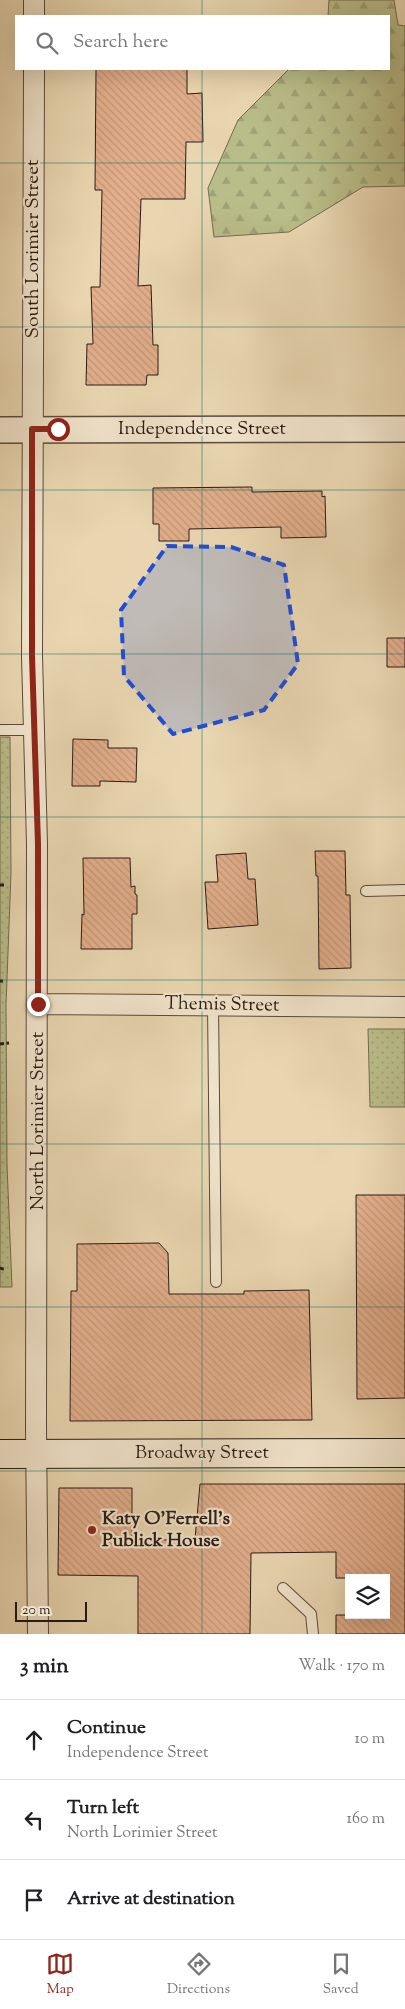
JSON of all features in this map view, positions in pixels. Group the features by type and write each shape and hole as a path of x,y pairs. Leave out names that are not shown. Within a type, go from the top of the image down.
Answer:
{"main road":[{"name":"Broadway Street","path":"0,1454 405,1453"}],"street":[{"path":"34,0 34,15"},
{"name":"South Lorimier Street","path":"32,429 34,70"},
{"name":"North Lorimier Street","path":"32,429 32,656 38,844 36,1454 38,1634"},
{"name":"Independence Street","path":"0,430 405,429"},
{"name":"Themis Street","path":"38,1004 405,1007"}],"lane":[{"path":"0,730 34,730"},
{"path":"366,891 405,890"},
{"path":"213,1005 216,1282"},
{"path":"283,1588 311,1614 312,1634"}],"path":[{"path":"0,1044 9,1043"},
{"path":"0,1268 6,1270"}],"highlighted area":[{"path":"167,546 231,547 284,565 298,664 264,710 173,734 124,676 121,610"}],"green space":[{"path":"329,0 394,0 398,25 405,26 405,186 363,187 289,232 214,237 208,188 238,120 288,70 390,70 390,15 328,15"},
{"path":"0,737 10,737 11,873 6,1005 7,1165 12,1287 0,1287"},
{"path":"368,1029 405,1029 405,1107 370,1107"}],"building":[{"path":"96,70 187,70 187,94 202,93 203,142 186,142 185,199 141,199 138,286 151,285 153,345 158,345 158,375 147,375 146,385 86,385 87,344 93,344 91,287 100,287 102,190 95,190"},
{"path":"252,487 252,492 322,491 322,497 325,496 326,537 281,538 281,527 189,529 189,541 159,541 159,524 153,524 153,488"},
{"path":"387,638 405,638 405,667 387,667"},
{"path":"73,739 108,740 108,748 137,748 136,782 100,781 100,786 72,786"},
{"path":"315,851 345,851 346,895 350,895 351,968 319,969 318,876 316,876"},
{"path":"246,853 248,879 255,879 258,925 208,929 205,882 218,882 216,855"},
{"path":"83,858 130,858 131,887 135,886 135,894 137,895 137,914 132,914 132,949 81,949 82,914 84,915"},
{"path":"356,1195 405,1195 405,1398 357,1399"},
{"path":"159,1243 168,1253 169,1294 244,1294 244,1291 309,1290 312,1420 70,1421 71,1291 77,1291 77,1244"},
{"path":"200,1484 405,1484 405,1634 336,1634 336,1615 345,1615 345,1619 390,1619 390,1574 345,1574 345,1578 336,1578 336,1552 251,1553 250,1634 138,1634 138,1576 58,1575 59,1488 132,1488 132,1541 195,1539"}],"place":[{"name":"Katy O'Ferrell's Publick House","path":"92,1530"}],"route":[{"path":"38,1004 38,844 32,656 32,429 58,429"}]}
